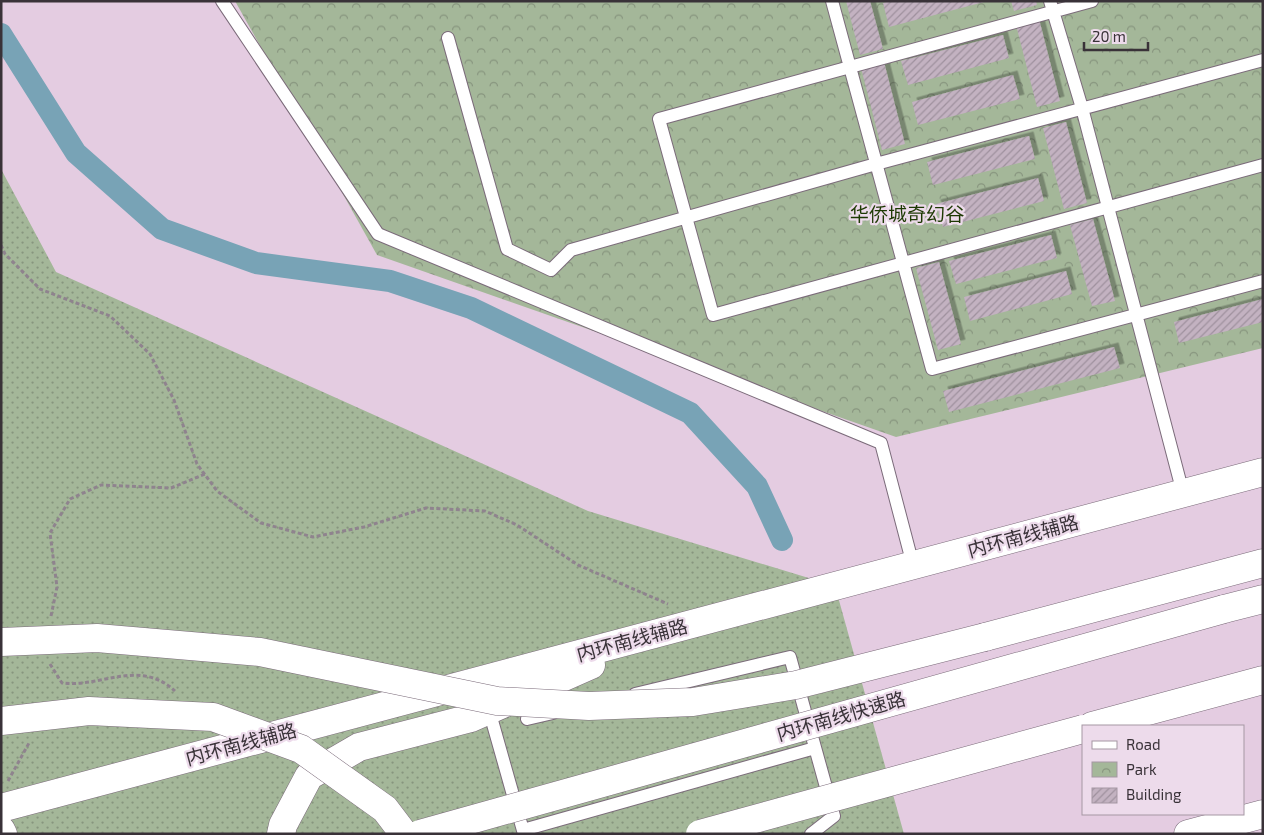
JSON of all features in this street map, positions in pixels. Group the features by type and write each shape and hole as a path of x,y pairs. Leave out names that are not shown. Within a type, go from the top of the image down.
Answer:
{"main road":[{"name":"内环南线辅路","path":"1,808 668,618 913,565 1263,472"},
{"path":"1,642 97,638 260,652 497,701 589,706 693,702 796,685 1263,563"},
{"name":"内环南线快速路","path":"420,834 1263,600"},
{"path":"281,834 283,825 309,776 359,747 471,718 668,618"},
{"path":"1096,725 1257,681"},
{"path":"1,721 89,710 213,717 301,749 385,808 404,834"},
{"path":"700,834 1082,729"},
{"path":"1188,834 1263,814"},
{"path":"1,830 3,834"}],"lane":[{"path":"222,1 378,234 881,443 913,565"},
{"path":"832,1 932,369 1263,281"},
{"path":"1092,1 1051,7 850,66 659,119 714,315 1263,165"},
{"path":"1051,7 1082,108 1183,493"},
{"path":"448,38 507,249 551,270 571,250 876,164 1263,60"},
{"path":"527,719 790,657 834,816 811,834"},
{"path":"490,710 524,832 815,748"}],"path":[{"path":"1,245 5,254 40,289 110,316 150,354 174,400 197,464 216,491 261,523 313,537 364,527 426,508 485,511 517,524 578,565 668,618"},
{"path":"50,623 57,587 50,533 70,499 101,485 171,488 205,474"},
{"path":"47,656 62,683 77,685 126,674 153,678 170,686 182,697"}],"shaded area":[{"path":"1,1 1263,1 1263,834 38,834 1,674"}],"green space":[{"name":"华侨城奇幻谷","path":"235,1 1263,1 1263,348 896,437 377,255"},
{"path":"1,169 56,272 588,511 835,586 904,834 1,834"}],"building":[{"path":"846,1 870,1 883,49 860,55"},
{"path":"890,1 984,2 889,27 883,3"},
{"path":"1011,1 1036,1 1037,5 1014,11"},
{"path":"1039,19 1060,101 1037,107 1016,25"},
{"path":"1003,35 1009,58 908,85 901,61"},
{"path":"884,62 905,144 882,150 861,68"},
{"path":"1013,75 1020,99 918,125 912,102"},
{"path":"1066,122 1087,203 1064,209 1043,128"},
{"path":"1029,136 1035,159 933,185 927,162"},
{"path":"1038,178 1044,201 943,227 936,204"},
{"path":"1093,219 1115,301 1092,306 1070,225"},
{"path":"1051,235 1057,258 956,284 949,261"},
{"path":"939,262 961,344 938,350 916,268"},
{"path":"1066,271 1072,294 970,321 964,297"},
{"path":"1263,299 1263,322 1179,343 1174,322"},
{"path":"1114,347 1120,368 949,412 943,391"}],"waterway":[{"path":"1,34 76,153 162,229 256,263 390,281 471,308 690,413 757,486 782,540"}]}
